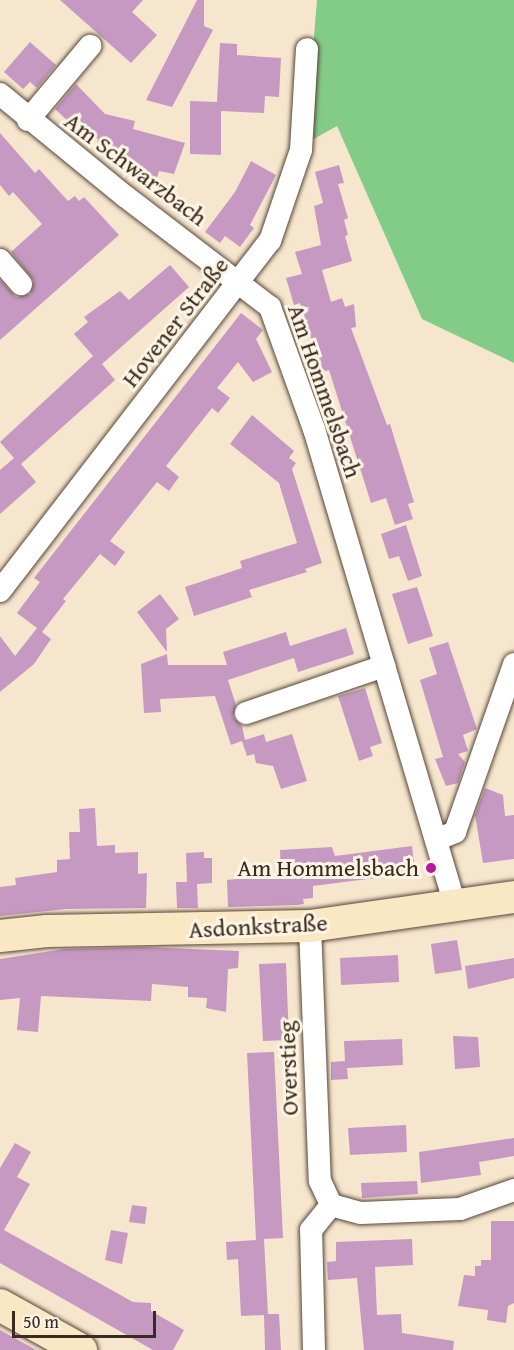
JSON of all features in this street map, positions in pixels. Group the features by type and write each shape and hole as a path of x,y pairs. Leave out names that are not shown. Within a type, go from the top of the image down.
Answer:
{"street":[{"path":"28,120 90,46"},
{"name":"Hovener Straße","path":"0,591 241,282 270,241 301,150 307,49"},
{"name":"Am Schwarzbach","path":"0,94 28,120 241,282"},
{"path":"0,260 21,284"},
{"name":"Am Hommelsbach","path":"241,282 270,307 314,429 455,905"},
{"path":"436,840 455,832 514,664"},
{"path":"246,713 384,666"},
{"name":"Asdonkstraße","path":"0,936 47,931 310,926 514,897"},
{"name":"Overstieg","path":"310,926 320,1181 331,1204"},
{"path":"314,1350 311,1230 331,1204 361,1213 460,1209 514,1190"},
{"path":"0,1305 81,1350"}],"green space":[{"path":"317,0 514,0 514,363 422,319 337,126 305,144"}],"building":[{"path":"60,0 143,0 132,12 157,35 131,63"},
{"path":"197,0 204,0 204,26 213,30 172,107 146,100"},
{"path":"30,42 56,65 37,88 30,82 23,89 4,72"},
{"path":"220,43 237,44 237,55 281,58 279,97 265,96 264,113 221,111 221,155 190,154 190,101 217,102"},
{"path":"76,84 105,114 135,121 133,129 185,143 174,174 159,171 157,178 141,174 143,167 114,160 115,154 96,150 98,139 75,118 70,123 55,109"},
{"path":"0,133 35,173 39,169 68,201 75,196 79,201 84,197 119,235 0,340 0,280 16,297 30,294 34,281 11,252 42,224 13,192 9,196 0,185"},
{"path":"251,161 276,175 250,225 254,228 240,247 225,236 220,243 205,232 235,192"},
{"path":"339,165 344,183 338,184 348,218 344,220 348,235 345,236 352,261 322,270 331,302 342,298 345,307 354,304 356,327 351,328 387,425 390,424 414,502 408,504 413,519 395,525 386,498 371,503 329,370 322,372 300,303 294,305 286,278 302,274 295,252 321,245 314,206 323,203 315,172"},
{"path":"170,265 189,287 102,364 115,380 21,464 36,482 0,514 0,470 14,458 0,442 93,356 74,334 88,322 84,317 120,291 129,300"},
{"path":"241,313 263,330 256,339 272,372 253,382 238,362 217,388 230,398 218,413 212,408 166,466 179,477 169,491 157,482 110,541 125,552 115,566 100,554 63,599 66,601 42,632 51,639 34,664 0,692 0,636 15,656 37,628 17,613 40,582 34,578"},
{"path":"252,415 294,451 289,458 296,463 292,469 322,563 305,569 307,572 249,590 252,597 194,616 185,587 242,568 240,561 297,543 279,483 230,444"},
{"path":"406,525 422,576 408,581 399,556 389,559 381,534"},
{"path":"417,587 433,636 408,644 392,594"},
{"path":"160,594 179,619 166,629 167,652 137,612"},
{"path":"346,628 354,654 298,672 294,658 228,680 236,705 233,717 242,726 245,740 264,734 266,742 292,734 307,781 281,789 273,766 256,763 254,754 247,756 242,741 231,745 215,696 160,699 161,712 144,713 141,664 167,654 168,665 227,665 223,652 286,632 290,646"},
{"path":"448,642 477,729 463,735 468,751 458,754 465,762 458,783 446,786 435,759 443,757 420,680 437,674 429,648"},
{"path":"365,688 382,743 370,747 373,756 359,761 338,696"},
{"path":"485,788 503,795 505,816 514,815 514,859 483,863 475,815"},
{"path":"95,808 97,846 115,845 115,853 138,852 138,874 147,873 146,908 66,909 0,916 0,887 16,885 15,878 57,872 57,860 70,859 69,832 80,832 79,809"},
{"path":"412,846 415,873 313,886 313,898 303,899 304,904 228,907 227,880 281,874 280,850 332,847 335,856"},
{"path":"204,852 204,858 212,858 212,883 197,884 198,908 177,908 176,882 187,882 186,853"},
{"path":"457,940 462,970 435,974 431,944"},
{"path":"144,947 239,951 238,968 228,969 226,1012 206,1008 207,998 188,997 188,987 152,984 151,1001 41,996 38,1032 17,1030 20,998 0,1000 0,959 64,949"},
{"path":"398,955 399,982 341,985 340,958"},
{"path":"514,958 514,978 468,989 465,966"},
{"path":"286,963 289,1040 263,1041 259,964"},
{"path":"453,1036 478,1037 480,1067 455,1069"},
{"path":"402,1039 403,1065 347,1068 348,1079 331,1080 331,1062 345,1061 344,1041"},
{"path":"274,1052 283,1238 264,1239 268,1314 279,1314 281,1350 265,1350 264,1315 241,1316 238,1259 227,1260 226,1242 256,1240 247,1053"},
{"path":"406,1125 407,1152 350,1155 348,1128"},
{"path":"514,1138 514,1156 479,1162 481,1175 421,1183 419,1152"},
{"path":"15,1143 31,1152 17,1177 30,1184 4,1230 133,1302 151,1303 151,1311 184,1330 173,1350 153,1350 0,1263 0,1168"},
{"path":"417,1181 418,1194 362,1198 361,1183"},
{"path":"132,1205 147,1207 145,1224 129,1222"},
{"path":"491,1221 514,1221 514,1303 508,1306 506,1323 487,1320 488,1310 458,1306 464,1275 475,1276 475,1266 481,1266 481,1260 491,1260"},
{"path":"111,1230 128,1233 122,1264 105,1260"},
{"path":"412,1239 413,1265 375,1267 377,1315 401,1314 402,1333 454,1341 453,1350 364,1350 357,1278 328,1280 327,1262 336,1261 336,1242"},
{"path":"0,1330 36,1350 0,1350"}],"place":[{"name":"Am Hommelsbach","path":"431,868"}]}
